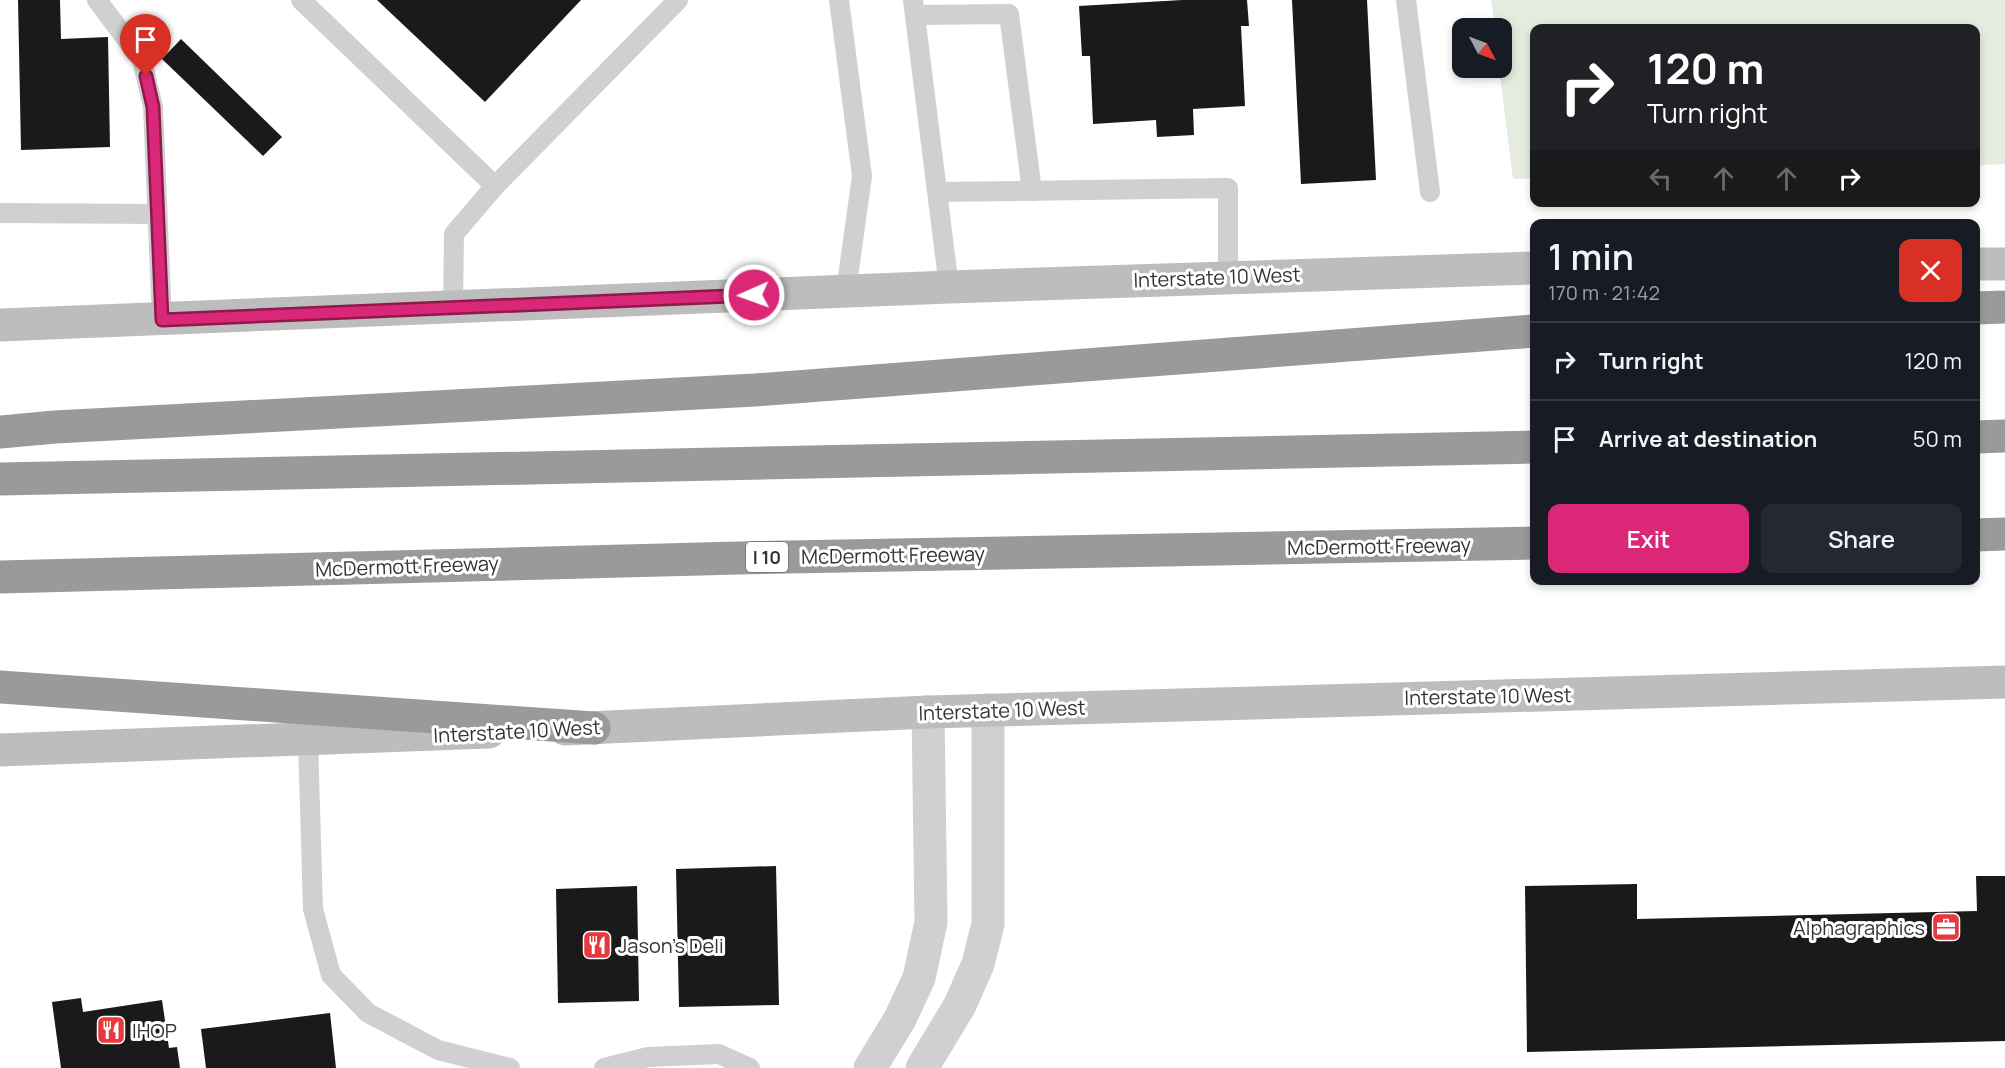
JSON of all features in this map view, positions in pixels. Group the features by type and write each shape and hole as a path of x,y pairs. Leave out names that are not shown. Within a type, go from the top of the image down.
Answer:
{"highway":[{"path":"1980,308 2005,307"},
{"path":"0,432 755,390 1530,331"},
{"path":"1980,437 2005,436"},
{"path":"0,479 1530,447"},
{"path":"1980,535 2005,534"},
{"name":"McDermott Freeway","path":"0,577 751,557 1530,543"},
{"path":"0,687 594,728"}],"main road":[{"path":"1980,264 2005,264"},
{"name":"Interstate 10 West","path":"0,325 949,287 1530,268"},
{"name":"Interstate 10 West","path":"0,750 308,740 928,712 2005,682"}],"street":[{"path":"922,1068 960,1005 978,964 988,924 988,710"},
{"path":"870,1068 900,1019 919,978 931,922 928,712"}],"lane":[{"path":"97,0 142,60 153,107 162,320"},
{"path":"301,0 495,186"},
{"path":"453,308 454,234 495,186 678,0"},
{"path":"839,0 861,176 846,291"},
{"path":"1406,0 1431,192"},
{"path":"949,287 914,8 1010,14 1032,191"},
{"path":"938,192 1228,188 1228,277"},
{"path":"0,213 157,214"},
{"path":"308,740 313,909 331,975 368,1013 438,1050 510,1068"},
{"path":"604,1068 648,1057 719,1054 750,1068"}],"shaded area":[{"path":"1491,0 2005,0 2005,164 1980,165 1980,24 1530,24 1530,178 1513,179 1500,78 1512,78 1512,18 1494,18"}],"building":[{"path":"18,0 60,0 61,39 108,37 110,147 21,150"},
{"path":"377,0 581,0 485,102"},
{"path":"1182,0 1247,0 1249,26 1241,26 1245,106 1193,109 1194,135 1157,137 1156,120 1093,124 1090,56 1082,56 1079,6"},
{"path":"1292,0 1367,0 1376,180 1301,184"},
{"path":"181,39 282,137 263,156 162,59"},
{"path":"776,866 779,1005 679,1007 676,869"},
{"path":"1976,876 2005,876 2005,1041 1527,1052 1525,886 1637,884 1637,919 1977,911"},
{"name":"Jason's Deli","path":"637,886 639,1001 558,1003 556,889"},
{"name":"IHOP","path":"81,998 83,1012 162,1000 169,1048 177,1047 180,1068 61,1068 52,1002"},
{"path":"330,1013 336,1068 206,1068 201,1029"}],"place":[{"name":"Alphagraphics","path":"1946,927"},
{"name":"Jason's Deli","path":"597,945"},
{"name":"IHOP","path":"111,1030"}],"route":[{"path":"146,76 153,107 162,320 754,295"}]}
